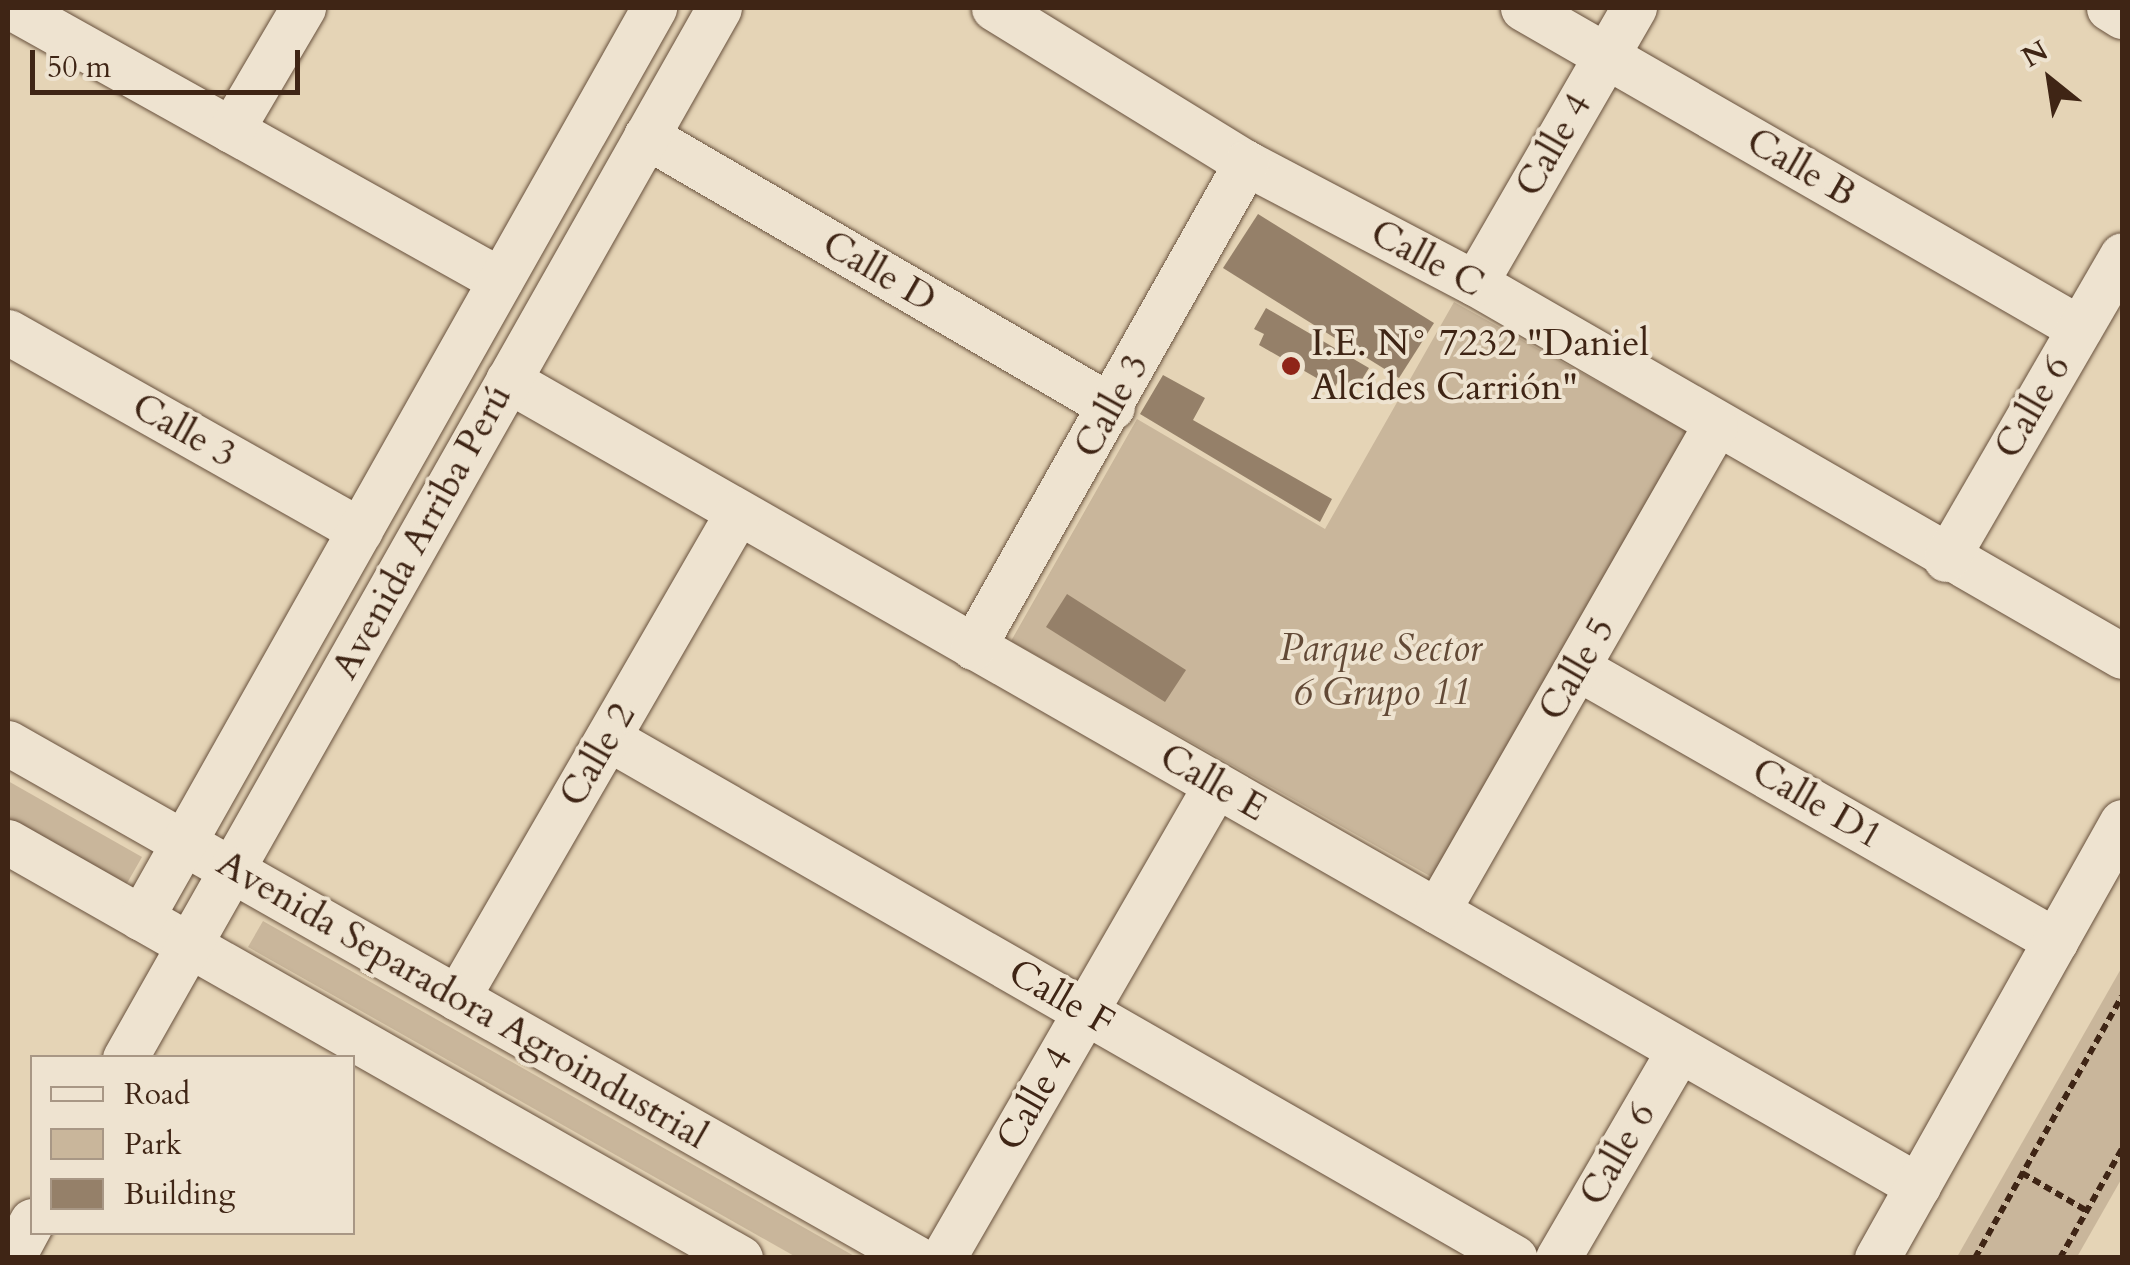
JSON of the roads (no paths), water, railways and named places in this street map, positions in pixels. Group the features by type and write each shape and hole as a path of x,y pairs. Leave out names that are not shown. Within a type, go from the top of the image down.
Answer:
{"street":[{"path":"13,8 500,280"},
{"path":"231,130 303,8"},
{"name":"Avenida Arriba Perú","path":"140,918 654,8"},
{"name":"Avenida Arriba Perú","path":"127,1055 719,8"},
{"name":"Calle B","path":"1523,8 2079,328"},
{"name":"Calle 4","path":"1475,284 1634,8"},
{"path":"2108,8 2122,16"},
{"name":"Calle C","path":"1007,11 1246,163 1475,284 1946,559 2122,656"},
{"name":"Calle D","path":"646,136 1112,407"},
{"name":"Calle 3","path":"973,647 1112,407 1246,163"},
{"name":"Calle 6","path":"1946,559 2122,255"},
{"name":"Calle 3","path":"8,332 360,530"},
{"name":"Calle E","path":"508,380 1918,1186"},
{"name":"Calle 5","path":"1437,911 1715,426"},
{"name":"Calle 2","path":"457,998 738,512"},
{"name":"Calle D1","path":"1578,668 2056,941"},
{"name":"Calle F","path":"608,738 1515,1258"},
{"name":"Avenida Separadora Agroindustrial","path":"8,743 916,1258"},
{"name":"Calle 4","path":"943,1258 1216,786"},
{"path":"1877,1258 2122,822"},
{"path":"8,842 740,1258"},
{"name":"Calle 6","path":"1558,1258 1678,1050"},
{"path":"12,1258 30,1226"}],"place":[{"name":"I.E. N° 7232 \"Daniel Alcídes Carrión\"","path":"1291,366"}],"park label":[{"name":"Parque Sector 6 Grupo 11","path":"1381,671"}]}
